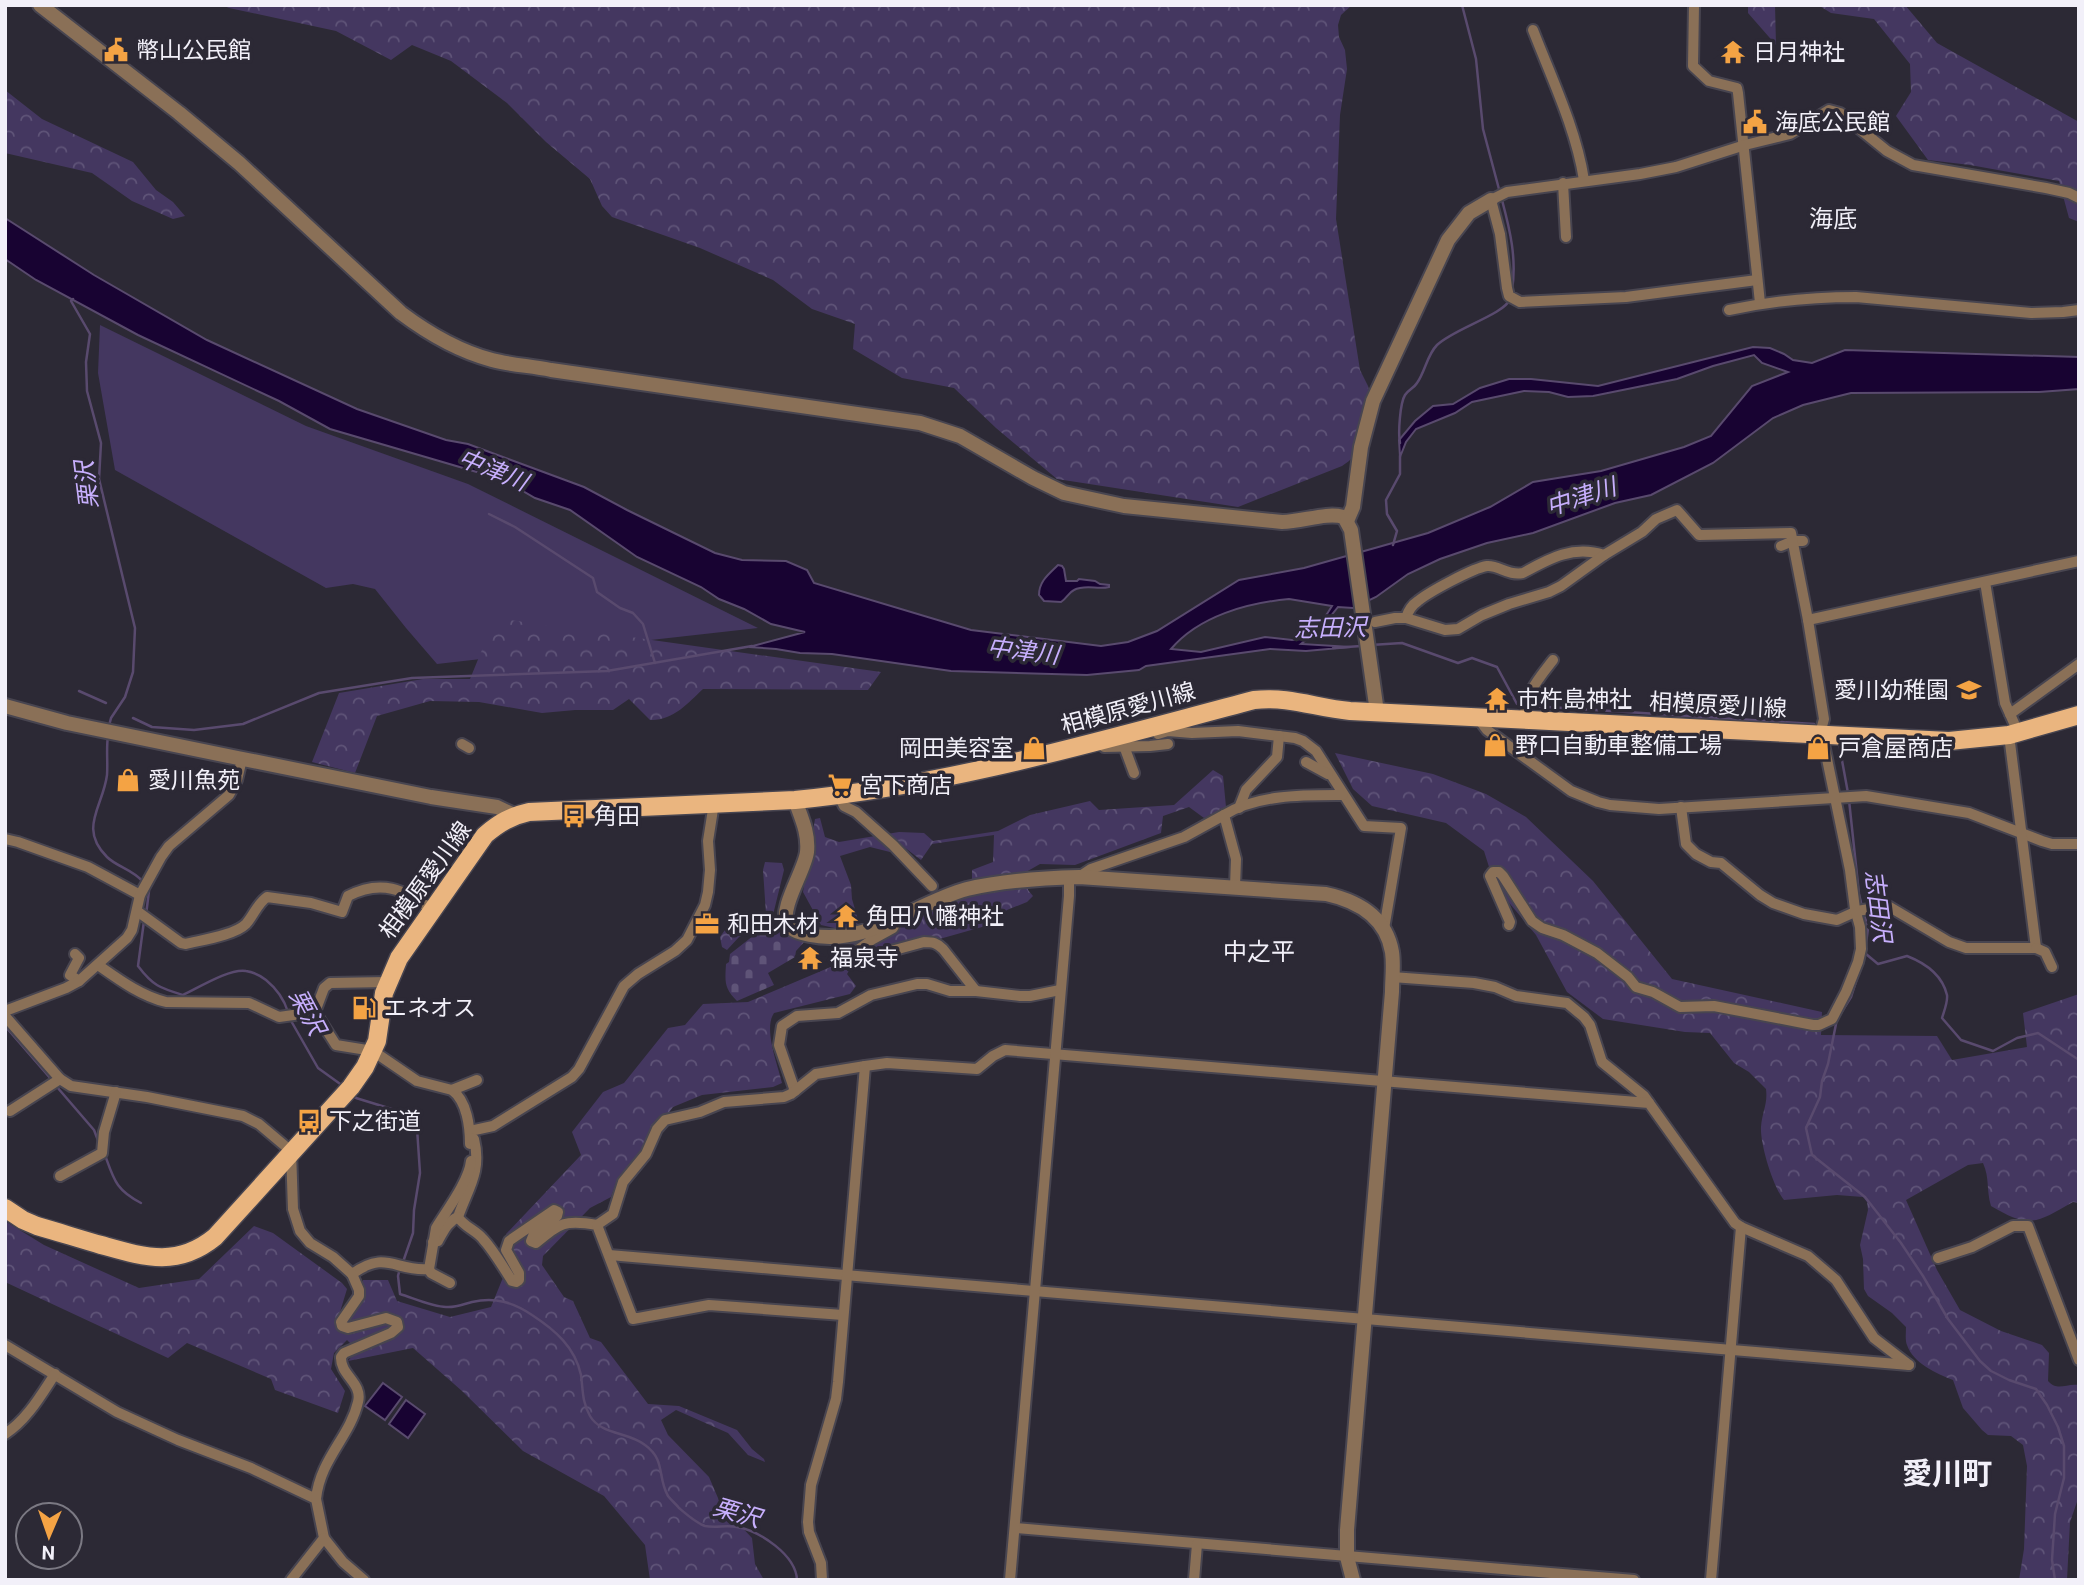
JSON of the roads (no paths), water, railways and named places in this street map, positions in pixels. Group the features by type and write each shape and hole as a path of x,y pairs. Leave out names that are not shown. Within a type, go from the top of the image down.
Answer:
{"main road":[{"name":"相模原愛川線","path":"5,1208 37,1226 145,1257 172,1256 193,1251 215,1237 365,1068 379,1032 388,982 399,958 485,835 500,822 514,815 545,810 839,796 979,771 1254,699 1269,698 1293,699 1338,710 1376,706 1524,721 1949,741 2013,734 2079,715"}],"street":[{"path":"40,5 238,162 401,313 428,333 452,345 494,360 517,364 920,423 960,436 1064,493 1095,501 1282,522 1329,515 1344,517 1349,525"},
{"path":"1694,5 1693,66 1709,81 1737,88 1760,303"},
{"path":"1533,30 1581,158 1584,180"},
{"path":"1376,706 1349,525 1362,447 1373,401 1448,240 1469,213 1507,192 1676,167 1790,134 1829,110 1840,113 1886,151 1913,165 2046,188 2079,198"},
{"path":"1563,183 1569,232"},
{"path":"1491,200 1500,234 1509,296 1520,302 1626,297 1757,279"},
{"path":"1729,310 1760,303 1829,297 1856,297 2031,313 2079,310"},
{"path":"1376,622 1406,618 1445,630 1458,629 1482,615 1561,586 1642,532 1656,519 1677,510 1699,535 1791,533 1798,541 1806,617 1824,719 1821,730 1839,797 1843,841 1861,910 1858,962 1832,1019 1819,1025 1714,1006 1686,1008 1653,992 1642,990 1597,953 1563,934 1538,926 1503,876 1499,872 1493,872 1490,876 1510,922 1508,925"},
{"path":"1781,545 1798,541"},
{"path":"1406,618 1408,611 1419,600 1486,566 1517,574 1561,554 1586,551 1604,555"},
{"path":"1808,620 2079,561"},
{"path":"1985,582 2005,703 2013,734 2036,948"},
{"path":"1524,721 1528,695 1553,660"},
{"path":"2010,714 2079,664"},
{"path":"5,706 98,729 242,759 431,797 497,807 514,815"},
{"path":"1478,718 1487,730 1565,787 1588,799 1610,805 1659,808 1866,796 1969,813 2052,844 2079,844"},
{"path":"1139,730 1143,737 1168,731 1238,731 1295,738 1310,744 1364,826 1402,830 1384,929"},
{"path":"1239,808 1246,790 1277,757 1279,736"},
{"path":"1087,744 1091,750 1168,744"},
{"path":"1124,746 1134,773"},
{"path":"5,1011 79,981 127,938 139,912 141,893 169,846 234,788 242,759"},
{"path":"1306,762 1331,776"},
{"path":"1074,877 1184,837 1239,808 1289,795 1343,795"},
{"path":"839,796 844,806 856,812 893,845 932,886"},
{"path":"795,800 805,828 807,854 786,909 786,919 790,927 805,934 836,938 857,934 939,899 976,887 1074,877 1326,894 1344,898 1364,908 1384,929 1393,954 1392,977 1347,1530 1347,1557 1353,1580"},
{"path":"470,1135 493,1126 572,1077 579,1069 624,986 687,940 705,905 708,892 708,841 715,803"},
{"path":"1681,807 1686,844 1696,854 1711,862 1721,863 1767,899 1804,914 1837,920 1861,910 1888,906 1949,942 1966,948 2036,948 2045,952 2052,967"},
{"path":"1224,815 1236,859 1235,887"},
{"path":"5,839 88,867 141,893"},
{"path":"1010,1580 1060,990 1074,877"},
{"path":"139,912 180,943 186,944 237,930 246,924 260,902 267,897 311,903 342,912 348,896 357,891 384,887 395,888 432,910"},
{"path":"892,919 895,924 893,928 852,954 853,959 861,962 876,955 925,942 938,943 976,991"},
{"path":"75,954 79,958 70,975 79,981"},
{"path":"98,965 116,978 166,1002 249,1003 279,1017 315,1012"},
{"path":"608,1255 1909,1365 1874,1338 1836,1280 1818,1263 1735,1223 1644,1096 1602,1062 1590,1025 1567,1003 1516,996 1474,983 1392,977"},
{"path":"315,1012 324,988 330,983 388,982"},
{"path":"795,1091 779,1045 782,1026 797,1016 838,1013 871,995 917,984 950,991 1030,996 1060,990"},
{"path":"315,1012 336,1045 373,1051 417,1081 452,1090 477,1080"},
{"path":"5,1016 60,1079 71,1086 116,1091 243,1116 259,1124 292,1151 293,1209 300,1231 310,1243 352,1274 359,1290 359,1296 341,1322 342,1325 348,1328 387,1318 397,1322 398,1326 391,1333 344,1353 341,1357 343,1368 358,1389 358,1402 318,1483 316,1499 324,1538 343,1562 364,1580"},
{"path":"458,1217 486,1241 512,1281 516,1282 519,1280 519,1273 506,1250 509,1241 554,1210 558,1212 557,1216 533,1236 533,1243 566,1222 597,1225 613,1214 623,1182 646,1154 657,1129 665,1119 700,1112 724,1102 785,1097 816,1074 887,1063 977,1069 999,1051 1649,1103"},
{"path":"822,1580 821,1563 809,1532 811,1485 836,1399 864,1066"},
{"path":"10,1111 60,1079"},
{"path":"450,1283 431,1273 429,1269 436,1228 470,1168 470,1135 461,1101 452,1090"},
{"path":"60,1176 102,1153 104,1132 116,1091"},
{"path":"433,1242 438,1241 445,1229 458,1217 476,1176 476,1147 470,1135"},
{"path":"597,1225 633,1319 709,1305 843,1315"},
{"path":"1938,1258 1972,1247 2012,1226 2028,1226 2079,1360"},
{"path":"1711,1580 1741,1227"},
{"path":"352,1274 381,1261 406,1268 429,1269"},
{"path":"5,1345 117,1412 178,1440 251,1468 316,1499"},
{"path":"5,1434 24,1418 55,1374"},
{"path":"1015,1528 1634,1580"},
{"path":"290,1580 324,1538"},
{"path":"1195,1580 1197,1544"}],"water":[{"name":"中津川","path":"5,218 94,275 207,340 357,409 446,440 468,444 584,487 715,553 742,560 786,561 807,570 814,583 971,630 1101,646 1128,642 1157,631 1239,580 1304,568 1428,533 1490,507 1533,482 1601,471 1684,447 1711,436 1752,386 1788,372 1762,363 1754,355 1677,379 1593,396 1568,397 1549,392 1524,391 1472,402 1455,413 1416,429 1406,442 1400,457 1399,440 1415,421 1433,406 1453,404 1480,388 1509,379 1598,386 1753,347 1770,348 1793,360 1812,363 1845,350 2079,357 2079,389 2039,392 1851,393 1803,405 1773,418 1713,463 1651,495 1615,503 1533,533 1487,543 1440,559 1408,574 1376,597 1353,608 1338,607 1322,627 1301,644 1351,647 1306,651 1270,649 1146,666 1139,670 1087,675 951,671 832,654 749,647 805,632 771,624 719,599 701,587 637,557 570,510 535,498 504,480 330,429 279,401 138,335 36,280 5,259","holes":["1289,599 1332,606 1314,628 1300,639 1265,637 1201,652 1171,649 1195,628 1241,608"]},
{"path":"1058,565 1064,569 1066,581 1095,581 1109,587 1078,588 1061,602 1044,601 1039,595 1041,586"},
{"path":"383,1383 402,1397 385,1420 365,1406"},
{"path":"406,1400 425,1414 408,1438 389,1424"}],"waterway":[{"path":"1462,5 1476,59 1483,129 1500,193"},
{"path":"1502,200 1513,256 1512,290"},
{"name":"栗沢","path":"73,299 71,301 90,334 86,362 87,391 101,443 99,479 135,628 133,672 125,697 111,718 109,726"},
{"path":"1400,443 1403,399 1420,379 1437,345 1499,310 1510,299"},
{"path":"1393,545 1397,531 1387,514 1386,500 1400,474 1400,456"},
{"path":"489,514 515,527 593,578 597,592 620,608 633,613 643,624 655,663"},
{"name":"志田沢","path":"1371,645 1402,643 1458,663 1472,658 1497,667 1517,704"},
{"path":"133,718 152,727 194,730 243,724 319,693 412,678 607,671 752,646"},
{"name":"志田沢","path":"1333,648 1361,646"},
{"path":"79,691 106,703"},
{"name":"志田沢","path":"1532,706 1814,724"},
{"name":"栗沢","path":"108,736 107,775 95,817 94,836 107,857 143,882"},
{"name":"志田沢","path":"1839,744 1848,793"},
{"name":"志田沢","path":"1849,800 1862,907"},
{"name":"栗沢","path":"146,915 149,891 147,887"},
{"name":"志田沢","path":"1864,914 1868,928 1864,959"},
{"name":"栗沢","path":"144,921 138,966 157,985 183,995 223,975 239,971 254,973 274,987 288,1012"},
{"name":"志田沢","path":"1866,954 1878,964 1907,956 1932,970 1947,995 1942,1018 1961,1040 1993,1051 2017,1038 2038,1033 2079,1060"},
{"path":"1841,1013 1851,997 1858,975"},
{"name":"栗沢","path":"290,1019 318,1068 343,1086"},
{"path":"1837,1019 1820,1097 1806,1128 1812,1155 1865,1197 1901,1243 1948,1319 1980,1361 1991,1371 2036,1389 2047,1405 2064,1446 2064,1478 2055,1514 2052,1560 2055,1580"},
{"path":"5,1026 51,1079"},
{"path":"57,1087 94,1130 99,1143"},
{"name":"栗沢","path":"353,1096 395,1110 407,1116 417,1128 420,1173 413,1233 403,1262"},
{"path":"105,1155 117,1184 126,1194 141,1203"},
{"name":"栗沢","path":"400,1268 400,1294 441,1307 488,1300 504,1302 525,1311 549,1327 563,1340 574,1356 590,1416 601,1427 638,1441 652,1451 659,1463 668,1496 679,1508 705,1526 737,1527 766,1539 784,1553 795,1571 797,1580"}],"place":[{"name":"幣山公民館","path":"116,50"},
{"name":"日月神社","path":"1733,52"},
{"name":"海底公民館","path":"1755,122"},
{"name":"愛川幼稚園","path":"1969,690"},
{"name":"市杵島神社","path":"1497,699"},
{"name":"野口自動車整備工場","path":"1495,745"},
{"name":"岡田美容室","path":"1034,748"},
{"name":"戸倉屋商店","path":"1818,748"},
{"name":"愛川魚苑","path":"128,780"},
{"name":"宮下商店","path":"840,785"},
{"name":"角田","path":"574,816"},
{"name":"角田八幡神社","path":"846,916"},
{"name":"和田木材","path":"707,924"},
{"name":"福泉寺","path":"810,958"},
{"name":"エネオス","path":"364,1008"},
{"name":"下之街道","path":"309,1121"}],"district":[{"name":"海底","path":"1833,219"},
{"name":"中之平","path":"1259,952"},
{"name":"愛川町","path":"1947,1474"}]}
